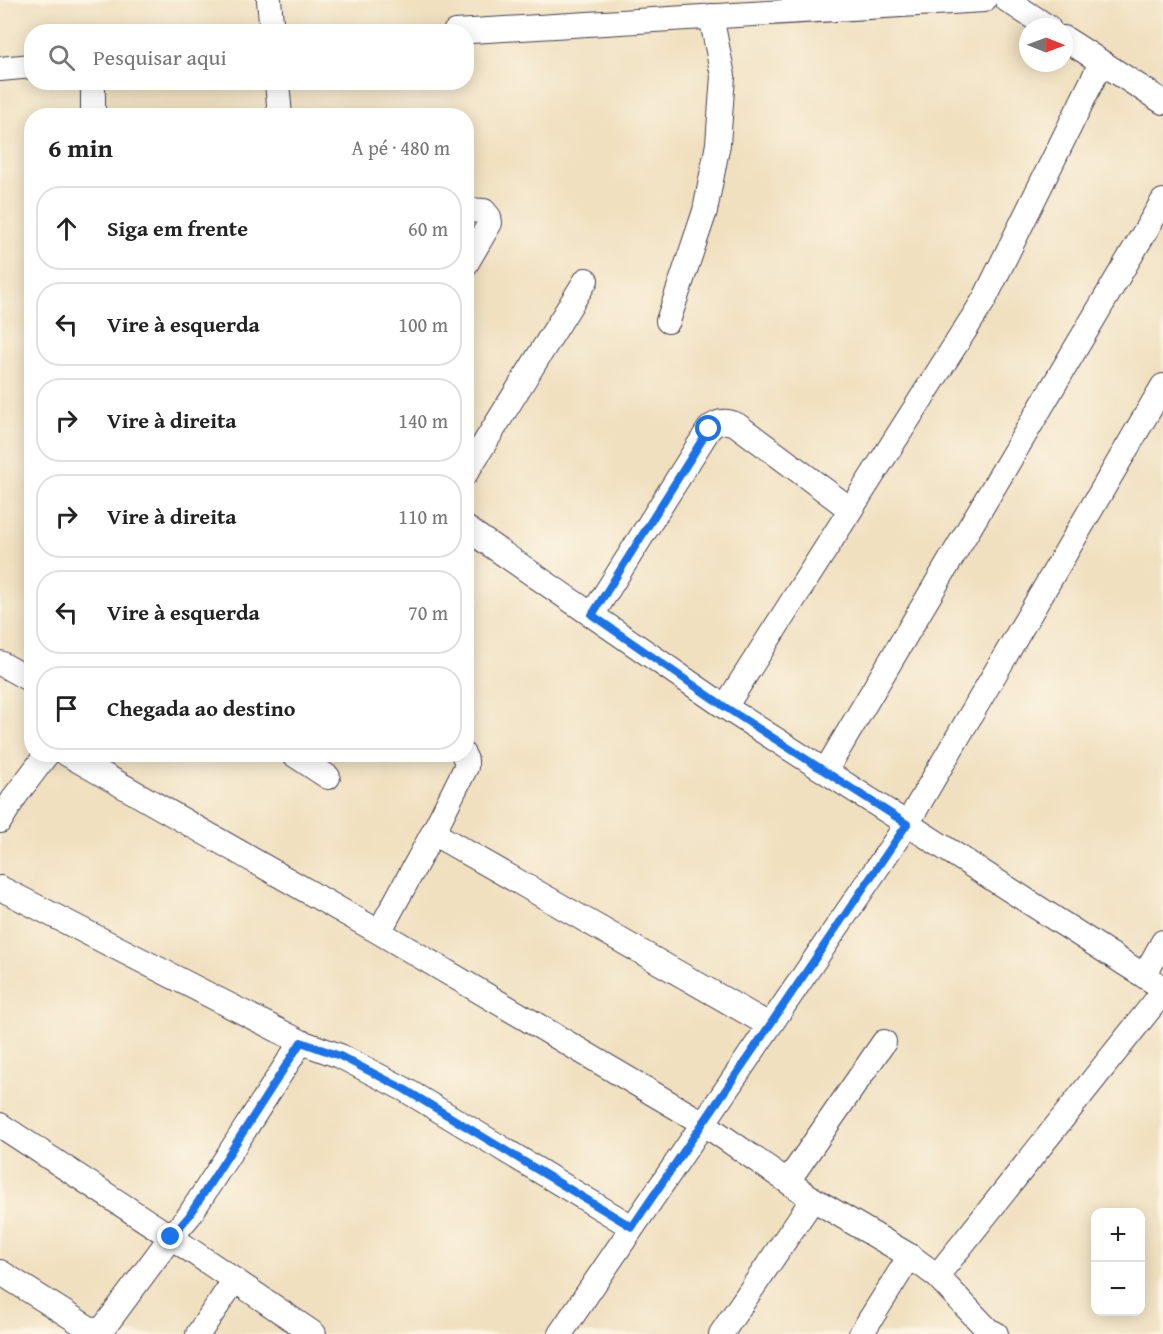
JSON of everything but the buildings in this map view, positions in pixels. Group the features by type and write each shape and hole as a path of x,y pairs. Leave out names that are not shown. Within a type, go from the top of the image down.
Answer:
{"street":[{"path":"269,0 271,24"},
{"path":"474,31 984,0"},
{"path":"1007,0 1034,18"},
{"path":"668,321 705,211 718,144 723,76 711,16"},
{"path":"1073,44 1163,102"},
{"path":"725,707 984,300 1101,63"},
{"path":"0,69 24,67"},
{"path":"93,90 93,108"},
{"path":"278,90 279,108"},
{"path":"826,770 1163,201"},
{"path":"474,210 484,211 490,223 474,250"},
{"path":"474,460 586,280"},
{"path":"560,1334 907,824 1163,386"},
{"path":"592,615 709,429 716,422 728,421 737,425 850,509"},
{"path":"474,534 725,707 1157,985"},
{"path":"0,663 24,676"},
{"path":"0,821 8,790 39,762"},
{"path":"81,762 379,932 703,1123 813,1199 910,1256 936,1276 987,1330 996,1334"},
{"path":"305,762 328,777"},
{"path":"379,932 433,833 466,762"},
{"path":"433,833 770,1025"},
{"path":"0,888 301,1042 340,1056 404,1089 632,1227"},
{"path":"936,1276 1157,985 1163,942"},
{"path":"0,1272 99,1334 189,1216 301,1042"},
{"path":"788,1181 884,1042"},
{"path":"0,1125 314,1334"},
{"path":"721,1334 813,1199"},
{"path":"861,1334 910,1256"},
{"path":"198,1334 234,1281"}],"route":[{"path":"171,1237 189,1216 301,1042 340,1056 404,1089 632,1227 907,824 725,707 592,615 709,429"}]}
